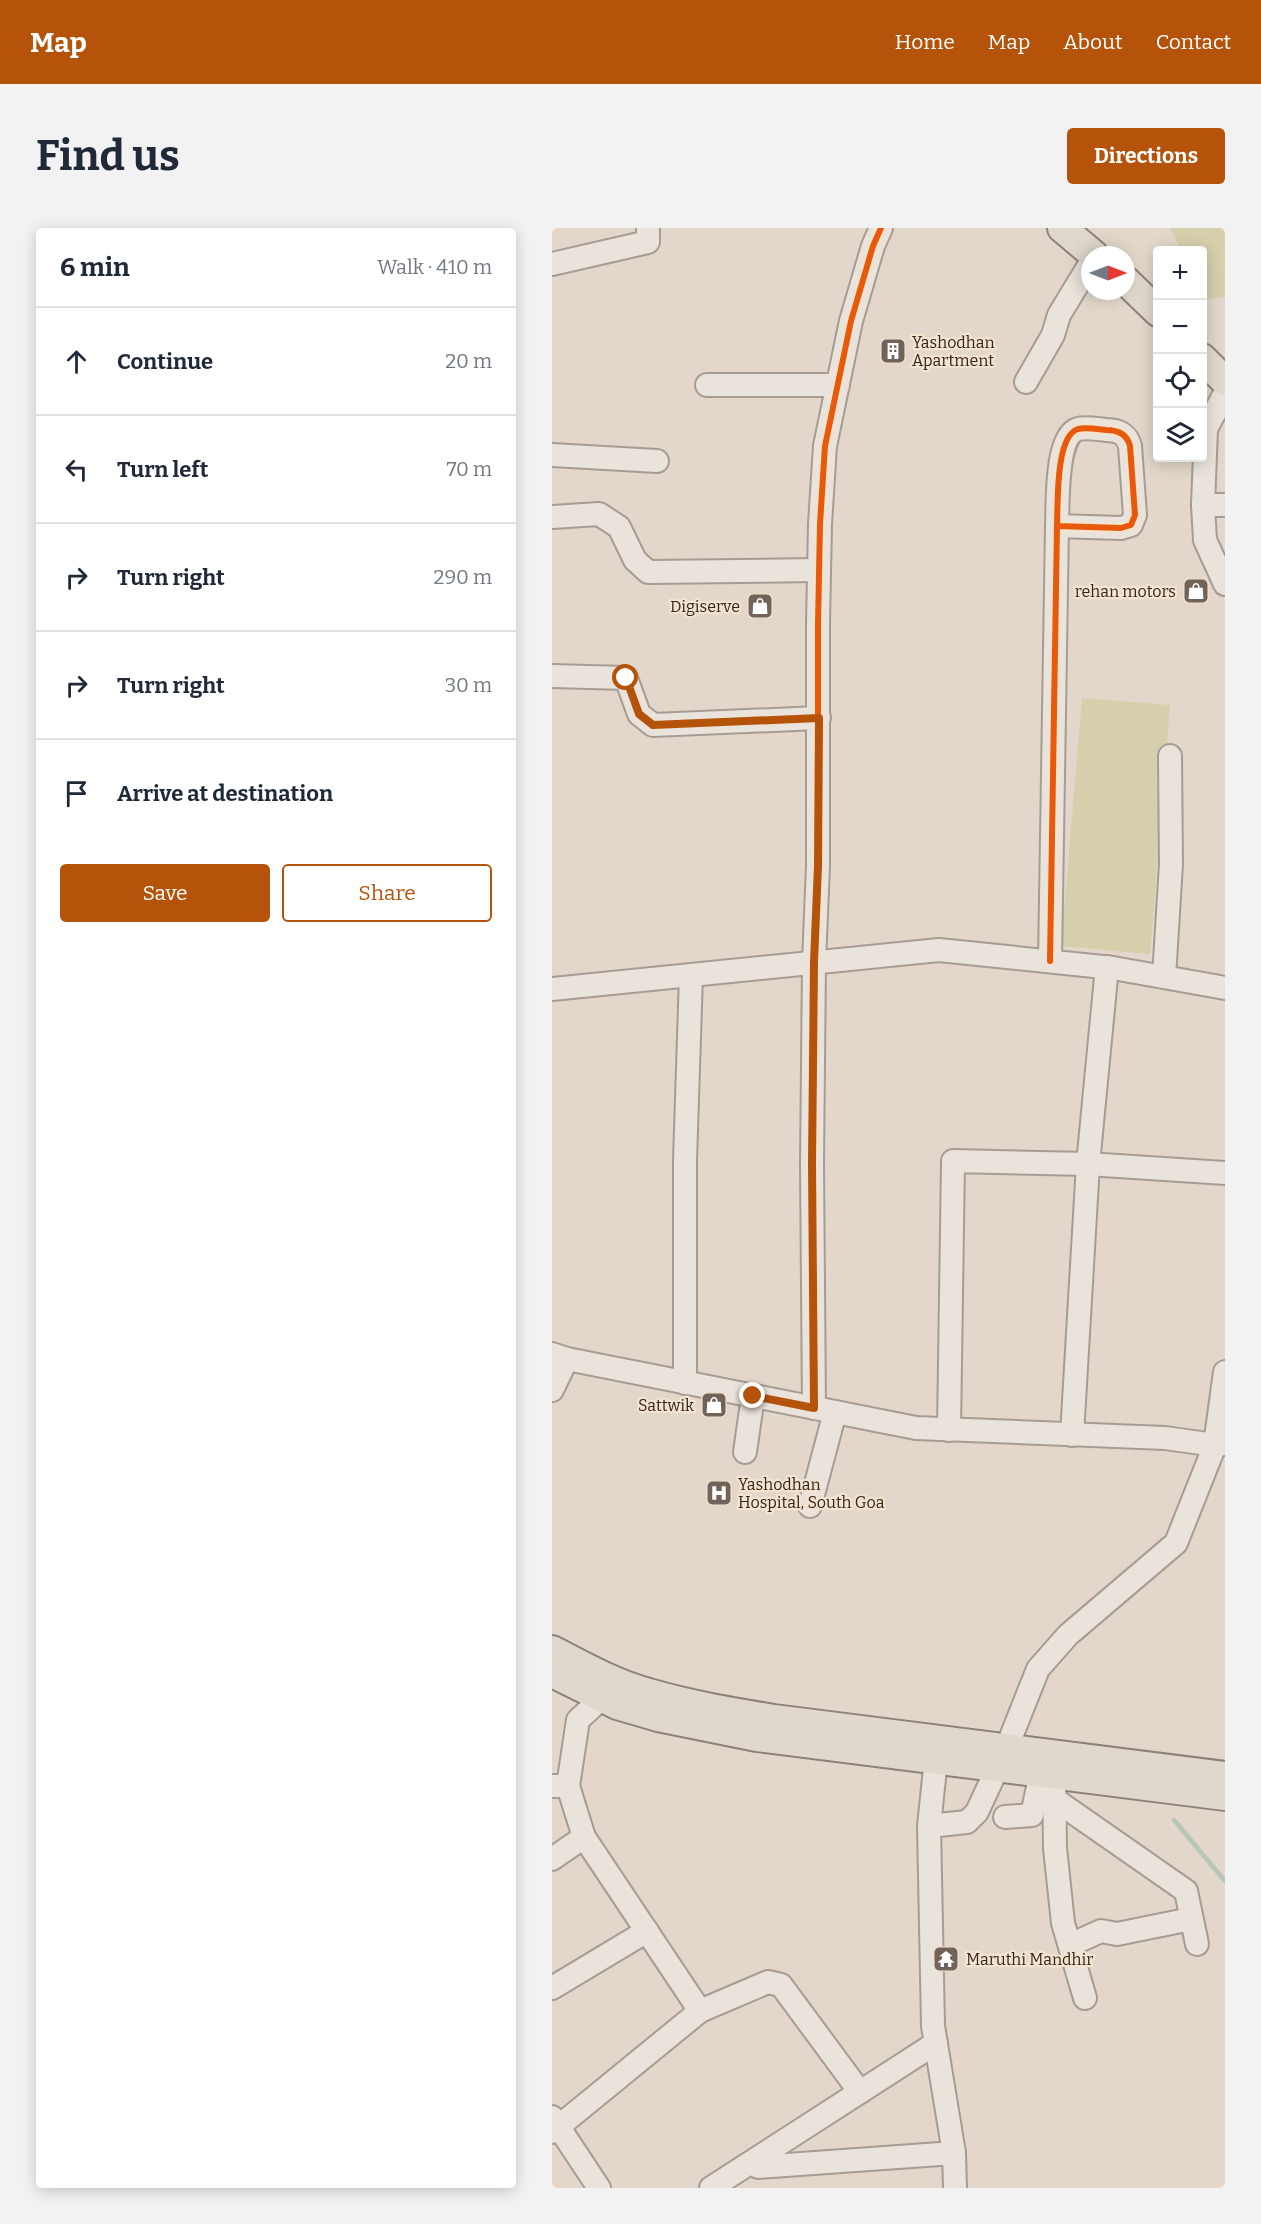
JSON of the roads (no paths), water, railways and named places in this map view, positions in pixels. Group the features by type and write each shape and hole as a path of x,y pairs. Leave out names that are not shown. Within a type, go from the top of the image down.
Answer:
{"main road":[{"path":"1062,228 1083,246"},
{"path":"1135,290 1153,307"},
{"path":"1207,362 1225,381"},
{"path":"552,1650 646,1693 702,1706 1002,1757 1225,1776"},
{"path":"552,1673 617,1705 658,1717 758,1737 936,1759 1002,1757 1050,1782 1225,1796"}],"street":[{"path":"552,264 648,242 648,228"},
{"path":"810,1506 824,1410 812,1164 814,962 818,866 819,570 825,446 851,321 873,246 881,228"},
{"path":"1026,382 1053,334 1059,315 1081,279"},
{"path":"707,385 838,385"},
{"path":"1225,393 1206,429 1214,505 1205,540 1225,584"},
{"path":"1050,961 1057,526 1061,458 1064,444 1078,429 1113,430 1128,438 1135,515 1131,525 1121,528 1057,526"},
{"path":"552,455 657,461"},
{"path":"552,517 599,514 619,527 635,560 648,572 819,570"},
{"path":"552,676 626,678 639,714 653,725 819,718"},
{"path":"1164,977 1171,864 1170,756"},
{"path":"552,989 939,950 1107,967 1225,988"},
{"path":"1072,1435 1088,1164 1107,967"},
{"path":"685,1383 685,1161 691,975"},
{"path":"949,1430 953,1161 1088,1164 1225,1173"},
{"path":"552,1390 560,1357 916,1428 1165,1438 1220,1445"},
{"path":"930,1826 967,1822 977,1812 1038,1669 1068,1635 1176,1543 1220,1445 1225,1372"},
{"path":"745,1452 753,1396"},
{"path":"602,1698 578,1720 560,1786 584,1837 700,2011"},
{"path":"936,1759 930,1826 933,2026 954,2153 955,2188"},
{"path":"1005,1817 1032,1815 1050,1782"},
{"path":"1050,1782 1186,1891 1197,1944"},
{"path":"1050,1782 1063,1923 1084,1998"},
{"path":"552,1859 584,1837"},
{"path":"1070,1945 1101,1931 1117,1934 1191,1919"},
{"path":"552,1988 647,1931"},
{"path":"599,2188 554,2125 700,2011 768,1982 781,1985 860,2092"},
{"path":"759,2171 860,2092 936,2043"},
{"path":"711,2188 759,2171 954,2153"}],"waterway":[{"path":"1174,1820 1225,1881"}],"place":[{"name":"Yashodhan Apartment","path":"893,351"},
{"name":"rehan motors","path":"1196,591"},
{"name":"Digiserve","path":"760,606"},
{"name":"Sattwik","path":"714,1405"},
{"name":"Yashodhan Hospital, South Goa","path":"719,1493"},
{"name":"Maruthi Mandhir","path":"946,1959"}]}
